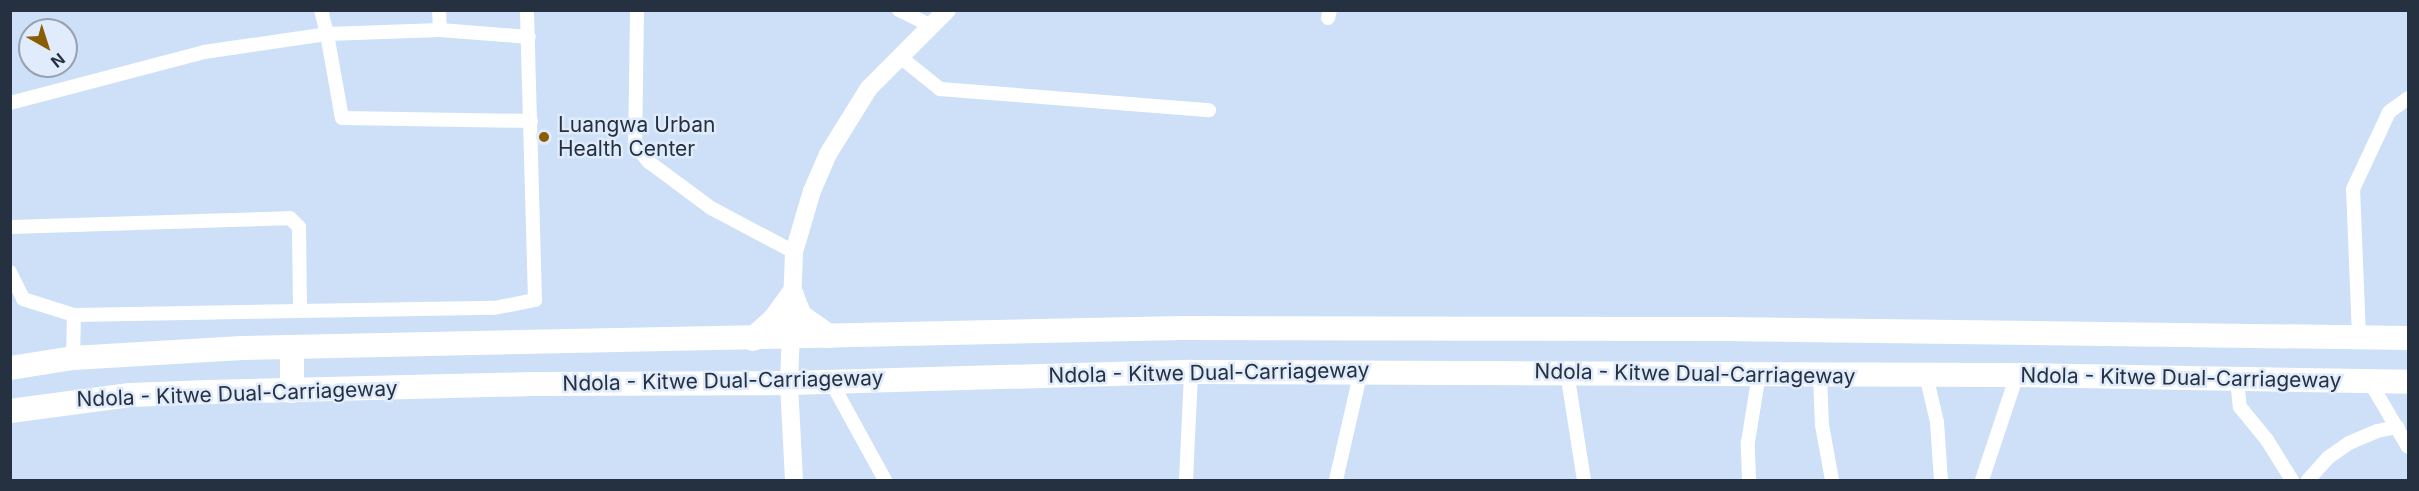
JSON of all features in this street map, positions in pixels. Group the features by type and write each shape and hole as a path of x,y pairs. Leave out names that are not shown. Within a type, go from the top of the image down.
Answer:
{"highway":[{"path":"792,296 800,316 829,336"},
{"path":"753,339 775,319 792,296"},
{"name":"Ndola - Kitwe Dual-Carriageway","path":"10,368 73,358 292,347 791,340 829,336 1182,328 1724,329 2409,338"},
{"path":"292,347 292,390"},
{"name":"Ndola - Kitwe Dual-Carriageway","path":"10,411 130,395 533,384 789,383 830,380 1191,372 2017,375 2409,382"}],"street":[{"path":"321,10 342,118 531,121"},
{"path":"439,10 440,30"},
{"path":"10,272 23,299 74,315 300,309 494,308 535,300 527,10"},
{"path":"637,10 635,146 648,162 711,208 794,252"},
{"path":"899,10 932,26"},
{"path":"794,480 789,383 794,252 812,191 828,154 869,88 947,10"},
{"path":"10,103 204,52 327,33 440,30 529,37"},
{"path":"899,57 940,89 1209,110"},
{"path":"2360,337 2353,189 2389,112 2409,98"},
{"path":"10,227 290,218 299,227 300,309"},
{"path":"73,358 74,315"},
{"path":"1336,480 1361,371"},
{"path":"1186,480 1191,372"},
{"path":"1567,372 1584,480"},
{"path":"1749,480 1748,442 1759,374"},
{"path":"1926,375 1937,422 1941,480"},
{"path":"1982,480 2017,375"},
{"path":"1820,376 1822,425 1832,480"},
{"path":"830,380 885,480"},
{"path":"2237,380 2238,404 2292,480"},
{"path":"2370,382 2409,447"},
{"path":"2308,480 2329,457 2349,443 2377,431 2398,427"}],"place":[{"name":"Luangwa Urban Health Center","path":"544,137"}]}
